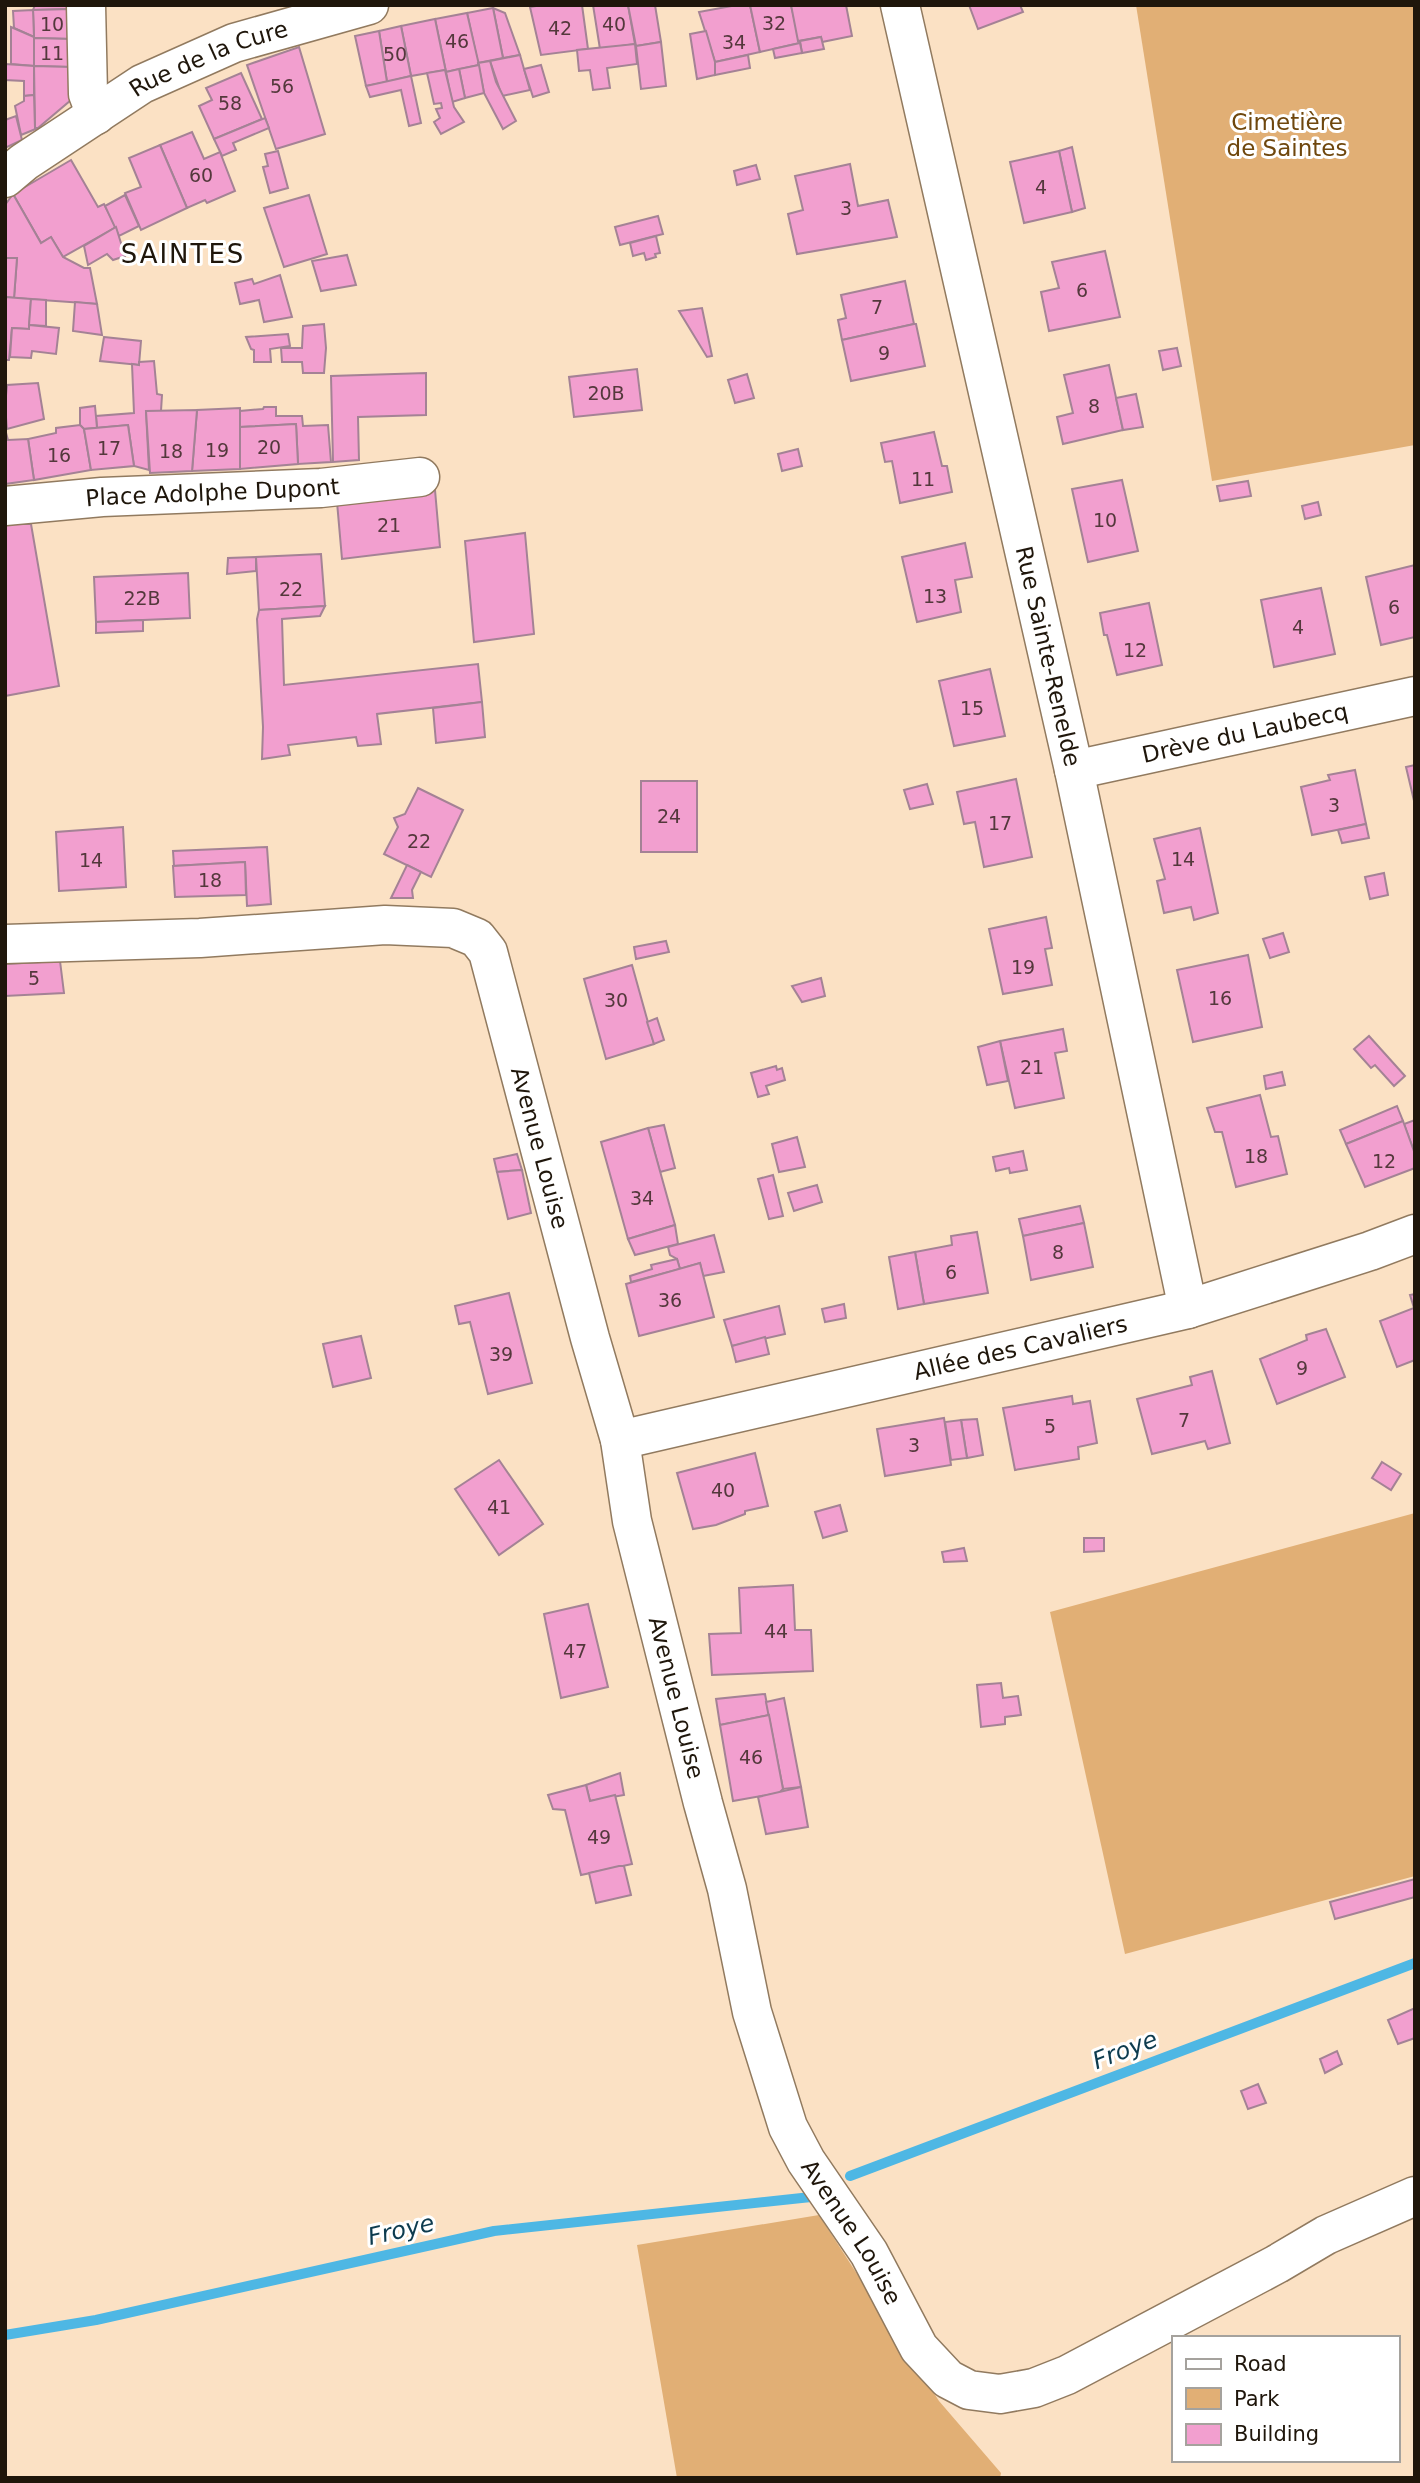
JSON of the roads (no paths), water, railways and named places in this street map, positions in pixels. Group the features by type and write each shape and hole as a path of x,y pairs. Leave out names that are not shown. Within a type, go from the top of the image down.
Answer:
{"street":[{"path":"5,178 24,162 96,115 88,94 86,5"},
{"name":"Rue de la Cure","path":"96,115 142,83 234,43 369,5"},
{"name":"Rue Sainte-Renelde","path":"900,5 1074,770 1188,1310"},
{"name":"Place Adolphe Dupont","path":"5,506 102,497 321,488 420,477"},
{"name":"Drève du Laubecq","path":"1074,770 1415,696"},
{"name":"Avenue Louise","path":"5,944 200,938 385,925 453,928 477,938 488,952 586,1325 620,1440 632,1521 727,1889 752,2012 788,2127 806,2161 869,2253 919,2348 948,2379 969,2390 1000,2394 1034,2388 1068,2375 1277,2264 1326,2235 1415,2196"},
{"name":"Allée des Cavaliers","path":"620,1440 1188,1310 1415,1234"}],"waterway":[{"name":"Froye","path":"850,2176 1415,1963"},
{"name":"Froye","path":"5,2335 96,2320 494,2231 811,2197"}],"district":[{"name":"SAINTES","path":"183,254"}],"park label":[{"name":"Cimetière de Saintes","path":"1287,135"}]}
